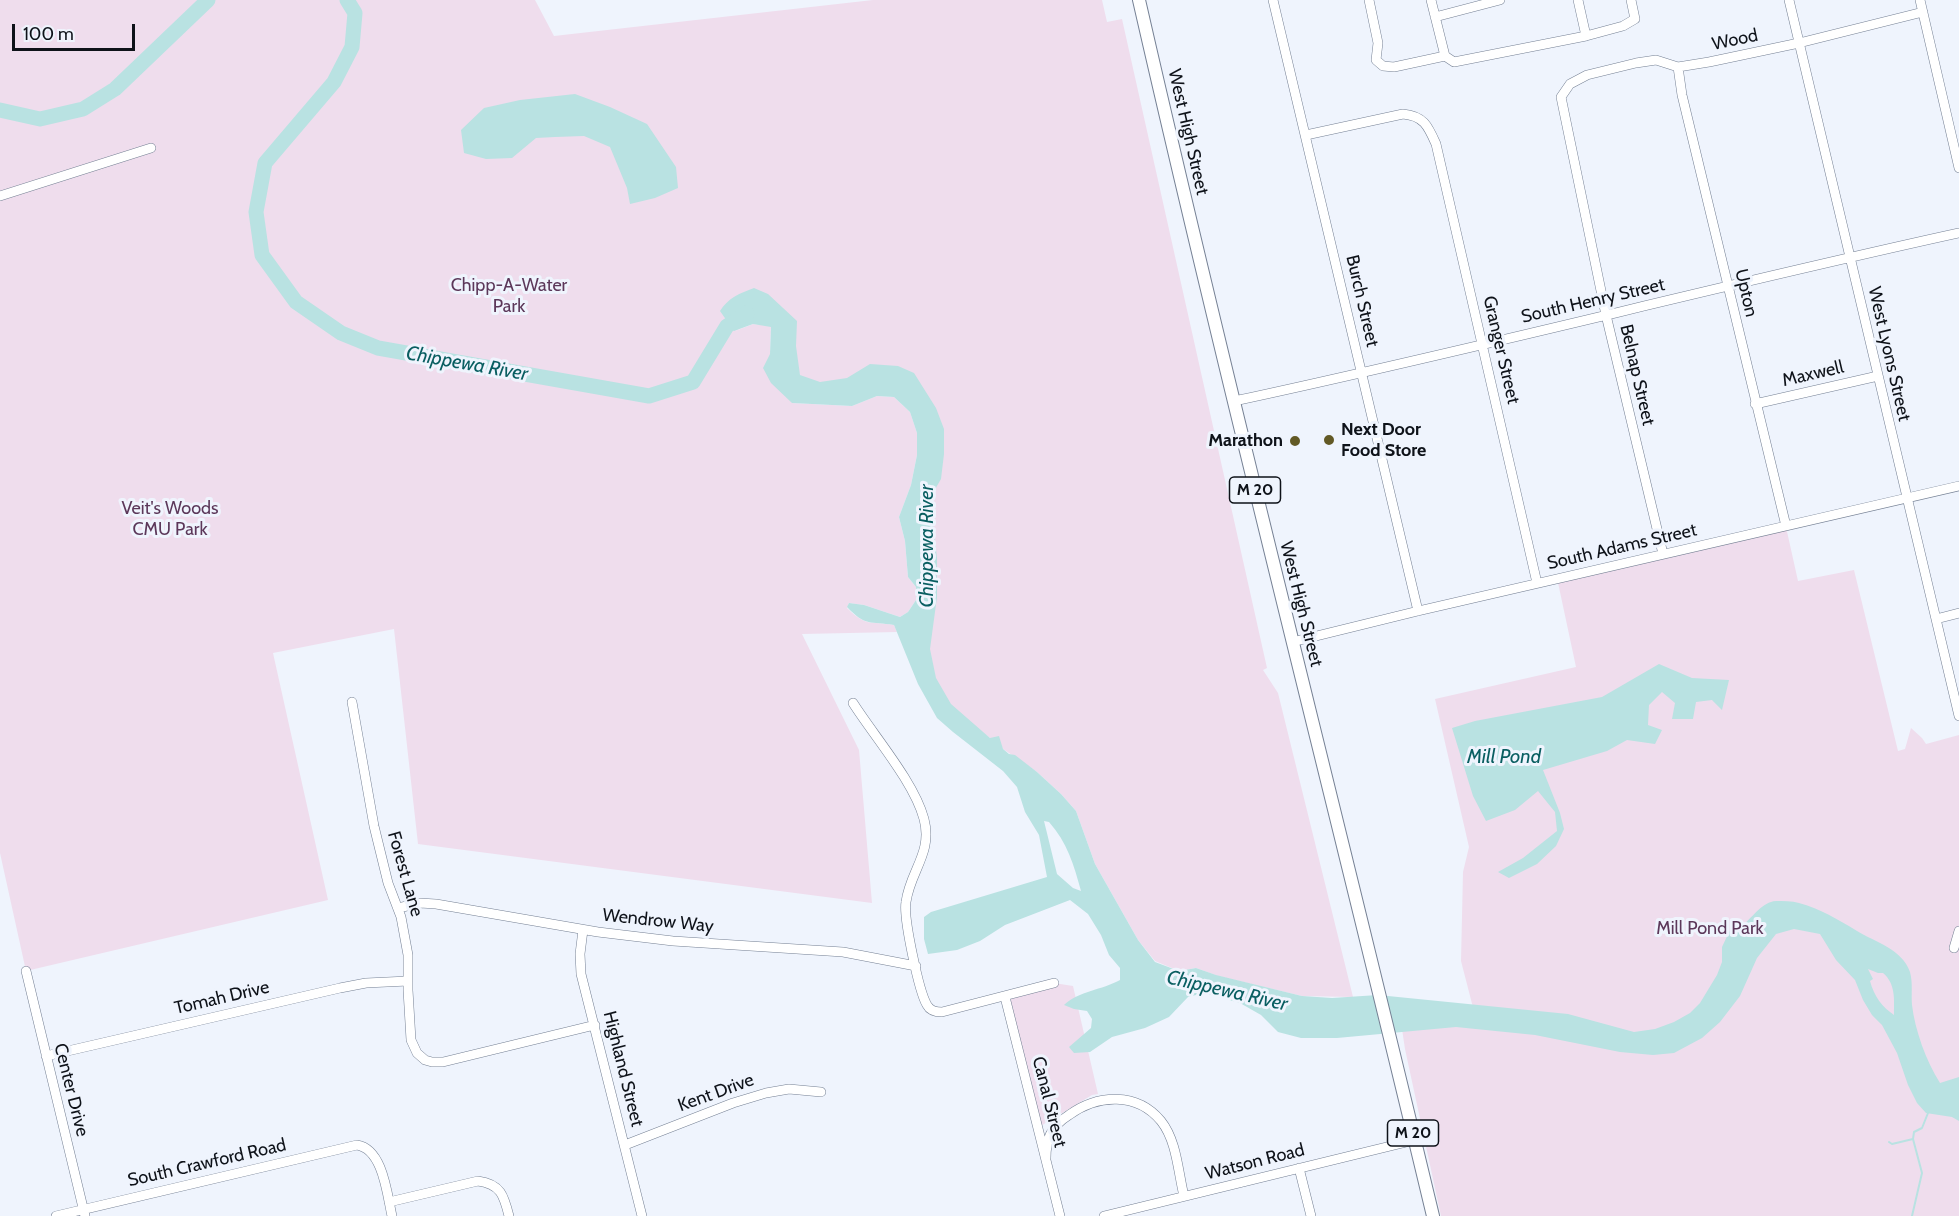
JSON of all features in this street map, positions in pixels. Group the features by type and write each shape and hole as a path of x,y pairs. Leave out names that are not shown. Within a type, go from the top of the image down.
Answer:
{"main road":[{"name":"West High Street","path":"1139,0 1292,642 1433,1216"}],"street":[{"name":"Burch Street","path":"1273,0 1418,611"},
{"path":"1368,0 1378,43 1376,60 1383,66 1394,67 1445,56"},
{"path":"1431,0 1445,56 1454,62 1586,36 1623,26 1635,18 1631,0"},
{"path":"1435,16 1500,0"},
{"path":"1578,0 1586,36"},
{"name":"West Lyons Street","path":"1789,0 1959,716"},
{"path":"1920,0 1959,168"},
{"name":"Wood","path":"1561,97 1570,84 1587,75 1635,63 1656,60 1678,67 1799,43 1923,12"},
{"name":"Upton","path":"1678,67 1682,95 1786,526"},
{"name":"Belnap Street","path":"1561,97 1606,315 1663,554"},
{"name":"Granger Street","path":"1306,135 1403,114 1414,115 1428,126 1436,144 1537,583"},
{"path":"0,196 151,148"},
{"name":"South Henry Street","path":"1234,401 1363,374 1727,285 1959,233"},
{"name":"Maxwell","path":"1755,404 1878,376"},
{"name":"South Adams Street","path":"1292,642 1959,486"},
{"path":"1936,619 1959,613"},
{"name":"Forest Lane","path":"352,702 374,826 388,884 398,908 408,955 410,1036 419,1055 429,1062 443,1062 595,1025"},
{"path":"853,703 909,786 924,820 926,832 924,853 909,888 905,907 916,966 925,1002 929,1008 935,1011 947,1011 1054,983"},
{"name":"Wendrow Way","path":"398,908 420,903 436,904 583,930 673,941 851,953 916,966"},
{"name":"Highland Street","path":"583,930 580,968 642,1216"},
{"path":"1954,948 1959,931"},
{"name":"Center Drive","path":"26,971 84,1213"},
{"name":"Tomah Drive","path":"46,1056 340,988 366,983 408,981"},
{"name":"Canal Street","path":"1005,997 1060,1216"},
{"name":"Kent Drive","path":"625,1145 762,1094 789,1089 821,1092"},
{"path":"1046,1158 1047,1142 1052,1131 1074,1111 1098,1100 1114,1098 1131,1102 1152,1112 1165,1127 1172,1145 1184,1196"},
{"name":"Watson Road","path":"1104,1216 1415,1140"},
{"name":"South Crawford Road","path":"56,1216 84,1213 349,1146 365,1146 377,1159 389,1202"},
{"path":"1299,1167 1311,1216"},
{"path":"392,1216 389,1202 478,1181 492,1184 500,1191 509,1216"}],"green space":[{"path":"0,0 535,0 554,36 873,0 1102,0 1107,22 1122,19 1267,668 1263,670 1278,693 1353,997 1302,996 1218,976 1196,968 1179,971 1155,961 1138,940 1095,864 1076,811 1037,772 1003,749 999,741 990,738 925,690 929,421 892,389 810,396 771,313 735,331 753,324 771,326 770,354 792,403 852,406 877,396 894,397 910,412 917,433 917,455 911,485 899,517 905,541 908,577 916,587 916,600 908,612 900,617 864,605 849,603 847,608 859,618 869,622 894,625 897,632 802,634 859,750 872,903 418,844 394,629 273,653 328,900 26,971 0,853"},
{"name":"Mill Pond Park","path":"1786,527 1798,581 1854,570 1898,751 1905,749 1911,728 1926,744 1959,735 1959,1216 1441,1216 1400,1016 1477,1023 1461,961 1463,872 1469,847 1435,699 1576,667 1557,578"},
{"path":"1054,983 1073,986 1098,1094 1092,1095 1039,1127 1005,997"}],"water":[{"path":"575,94 647,124 676,167 678,188 655,198 630,204 627,188 610,147 584,136 536,138 512,158 486,159 464,153 461,130 484,108 520,100"},
{"path":"754,288 768,294 797,321 796,346 800,375 820,382 847,378 870,364 898,366 914,373 936,408 944,429 944,454 941,479 930,498 937,558 937,597 930,649 936,678 951,704 990,738 999,736 1003,749 1037,772 1076,811 1095,864 1138,940 1155,962 1179,971 1196,968 1302,996 1332,998 1378,995 1568,1014 1634,1032 1655,1029 1674,1022 1690,1013 1700,1003 1717,975 1722,962 1722,947 1737,921 1743,925 1762,907 1771,902 1796,902 1829,915 1901,957 1910,972 1916,1025 1930,1065 1940,1083 1959,1077 1959,1121 1952,1117 1926,1113 1917,1103 1897,1053 1882,1025 1872,1015 1863,1000 1855,980 1836,960 1820,934 1794,929 1776,934 1757,958 1740,996 1720,1022 1702,1038 1674,1053 1653,1055 1620,1052 1535,1035 1456,1027 1337,1038 1301,1038 1278,1032 1261,1015 1240,1003 1204,993 1188,997 1169,1017 1145,1028 1112,1037 1090,1052 1074,1053 1069,1047 1091,1028 1092,1019 1087,1011 1064,1005 1070,1000 1120,980 1120,968 1109,955 1101,935 1088,914 1070,900 1005,925 980,941 957,950 928,954 924,939 924,917 931,912 1047,877 1039,835 1025,812 1017,787 1003,771 937,718 918,684 894,625 864,620 847,607 849,603 864,605 900,617 908,612 916,600 916,587 908,577 905,541 899,517 911,485 917,455 917,433 910,412 894,397 877,396 852,406 792,403 771,383 763,368 770,354 771,327 753,324 734,331 720,311 731,299","holes":["1044,821 1049,822 1065,846 1073,863 1081,891 1073,888 1057,874","1868,969 1883,973 1890,982 1894,1015 1882,1005 1876,996 1870,981 1873,979"]},
{"name":"Mill Pond","path":"1659,664 1692,678 1729,680 1722,710 1712,700 1696,702 1693,719 1672,719 1675,703 1662,692 1649,705 1648,725 1662,730 1655,744 1627,740 1607,751 1543,770 1564,829 1556,846 1537,864 1509,878 1498,872 1523,858 1557,831 1555,812 1538,791 1515,810 1486,821 1473,796 1452,728 1475,721 1602,697"}],"waterway":[{"name":"Chippewa River","path":"0,110 40,119 83,109 115,89 208,0"},
{"name":"Chippewa River","path":"347,0 355,13 352,47 334,82 265,163 256,212 262,255 296,302 341,333 378,348 649,396 693,382 727,326 747,313"},
{"path":"1889,1142 1892,1144 1913,1139 1914,1132 1922,1128 1928,1113"},
{"path":"1912,1216 1922,1173 1913,1139"}],"place":[{"name":"Next Door Food Store","path":"1329,440"},
{"name":"Marathon","path":"1295,441"}],"park label":[{"name":"Chipp-A-Water Park","path":"509,296"},
{"name":"Veit's Woods CMU Park","path":"170,519"}]}
